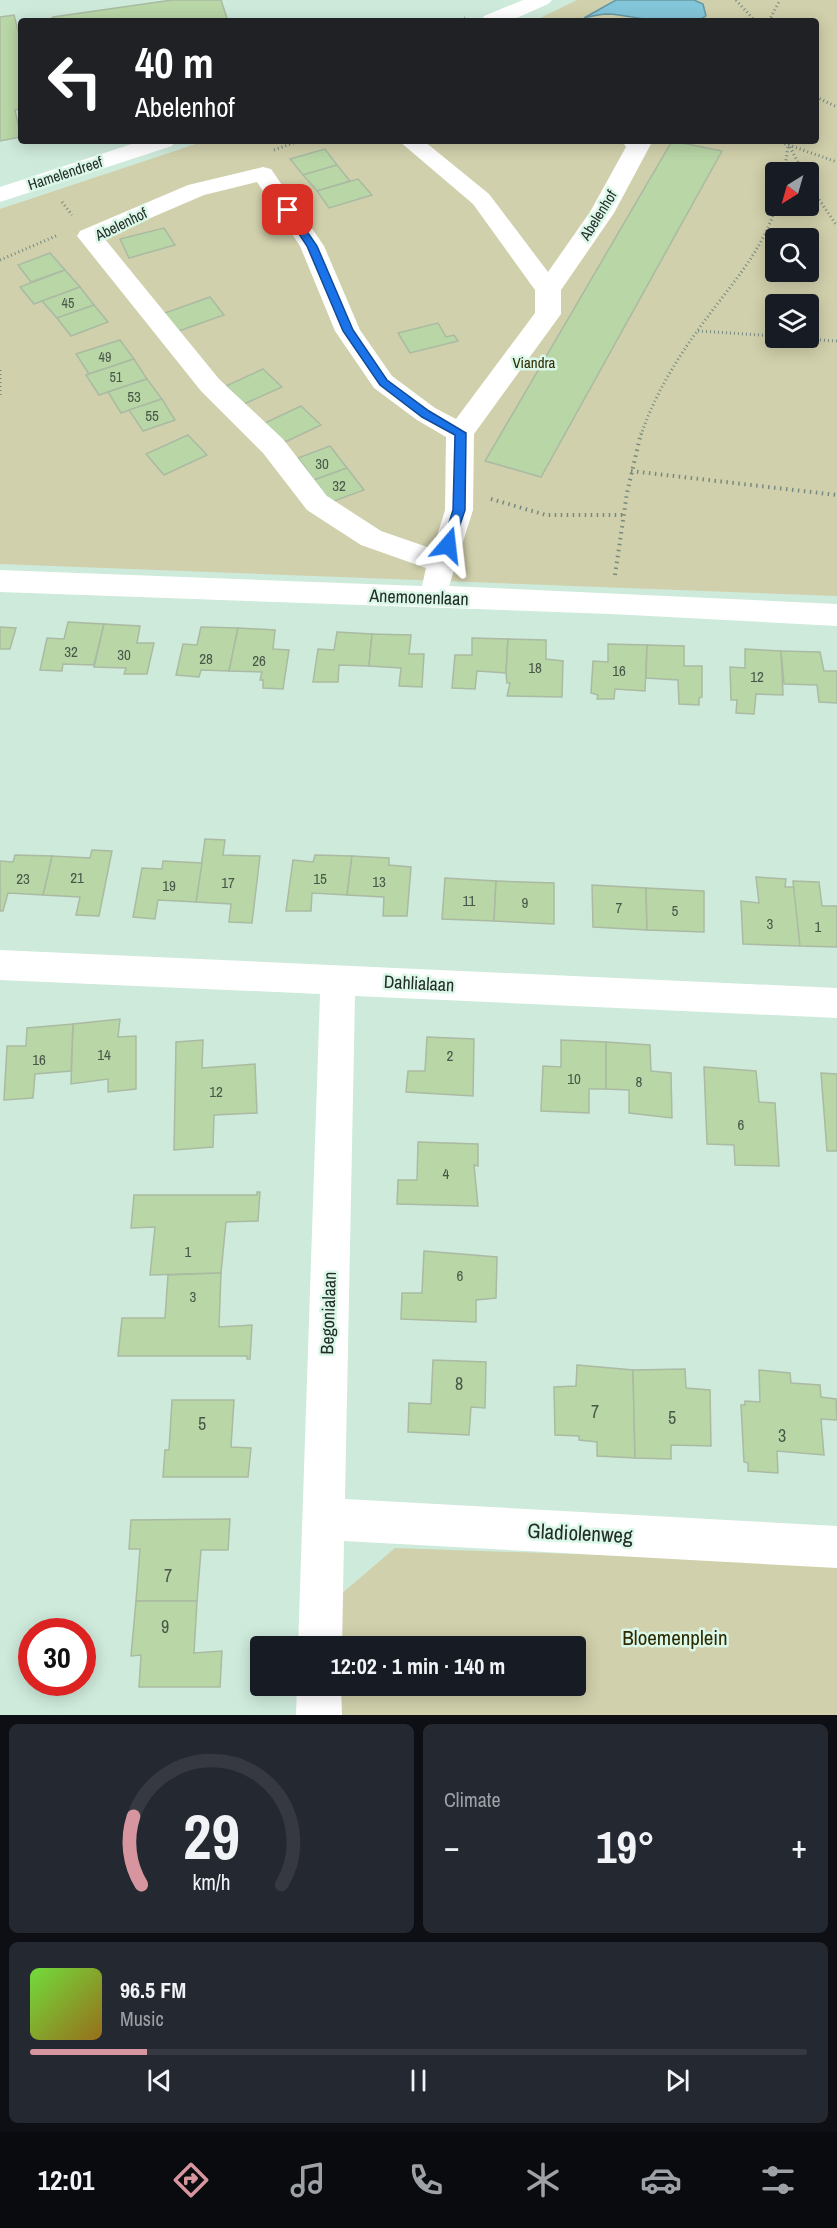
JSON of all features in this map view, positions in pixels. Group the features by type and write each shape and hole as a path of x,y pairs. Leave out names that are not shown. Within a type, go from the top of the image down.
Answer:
{"street":[{"path":"499,18 541,0"},
{"name":"Hamelendreef","path":"0,195 155,144"},
{"path":"415,144 481,199 548,290"},
{"name":"Abelenhof","path":"442,562 371,538 317,503 273,446 210,385 89,236 196,190 263,174 312,246 348,331 383,382 426,414 460,433 548,314 548,290 602,213 639,144"},
{"path":"432,597 459,510 460,433"},
{"name":"Anemonenlaan","path":"0,581 611,603 837,615"},
{"name":"Dahlialaan","path":"0,965 837,1003"},
{"name":"Begonialaan","path":"320,1636 338,980"},
{"name":"Gladiolenweg","path":"322,1518 837,1547"},
{"path":"319,1696 319,1715"}],"path":[{"path":"736,0 752,18"},
{"path":"771,18 780,0"},
{"path":"819,98 837,107"},
{"path":"785,144 837,162"},
{"path":"786,162 790,146"},
{"path":"790,146 798,162"},
{"path":"819,199 837,226"},
{"path":"62,201 74,218"},
{"path":"611,603 631,471 649,413 698,331 739,278 773,216"},
{"path":"698,331 765,335"},
{"path":"819,340 837,341"},
{"path":"0,370 0,396"},
{"path":"631,471 837,495"},
{"path":"459,490 546,515 623,515"}],"green space":[{"name":"Viandra","path":"577,0 837,0 837,596 0,564 0,209 196,144 819,144 819,18 540,18"},
{"name":"Bloemenplein","path":"395,1548 837,1563 837,1715 339,1715 339,1696 586,1696 586,1636 340,1636 340,1595"}],"water":[{"path":"616,0 694,0 703,4 706,16 702,18 639,18 608,14 584,18"}],"building":[{"path":"172,0 221,0 227,18 52,18"},
{"path":"14,15 18,30 18,110 15,110 18,138 0,141 0,17"},
{"path":"670,144 687,144 722,151 541,477 485,461"},
{"path":"325,149 337,165 303,175 290,159"},
{"path":"337,165 350,181 317,191 303,175"},
{"path":"358,179 372,195 329,208 317,191"},
{"path":"164,228 175,245 129,258 120,239"},
{"path":"50,253 65,270 31,282 18,265"},
{"path":"65,270 80,287 34,304 20,287"},
{"path":"80,287 94,305 57,318 42,301"},
{"path":"210,297 224,315 176,332 162,314"},
{"path":"94,305 108,322 71,336 57,318"},
{"path":"438,323 446,337 454,335 458,341 410,353 398,333"},
{"path":"120,340 134,359 89,374 76,354"},
{"path":"134,359 147,379 99,395 86,375"},
{"path":"263,369 282,387 244,404 226,386"},
{"path":"147,379 162,399 121,413 108,392"},
{"path":"162,399 175,420 143,431 129,410"},
{"path":"301,406 321,425 285,442 265,423"},
{"path":"188,435 207,455 164,475 146,454"},
{"path":"330,446 347,468 314,480 298,458"},
{"path":"347,468 364,490 331,502 314,480"},
{"path":"68,622 104,624 94,665 63,664 62,671 40,670 47,638 64,639"},
{"path":"104,624 140,626 137,643 154,643 147,674 124,674 126,668 94,667"},
{"path":"0,627 16,628 10,649 0,649"},
{"path":"201,627 238,628 229,671 201,670 199,677 176,675 183,644 197,645"},
{"path":"238,628 275,630 273,649 289,650 283,689 263,688 263,680 260,680 262,672 229,671"},
{"path":"337,632 372,634 369,666 339,665 338,682 313,682 318,649 334,650"},
{"path":"372,634 411,635 409,654 424,654 422,687 399,686 401,668 369,666"},
{"path":"472,638 508,639 506,673 477,671 475,689 452,688 455,655 472,655"},
{"path":"508,639 546,640 546,659 563,661 562,697 507,696 510,683 507,683 506,673"},
{"path":"608,644 647,645 645,691 615,689 614,699 597,699 598,695 591,693 593,661 608,662"},
{"path":"647,645 684,646 684,666 702,666 702,697 699,698 699,705 679,704 678,680 646,678"},
{"path":"745,649 781,651 783,695 756,694 754,714 736,713 737,700 731,700 730,667 745,668"},
{"path":"781,651 820,652 824,671 837,671 837,703 819,702 817,685 784,684"},
{"path":"205,839 225,840 223,855 260,856 252,923 229,922 231,904 196,902"},
{"path":"92,850 112,851 99,916 76,915 80,897 43,895 52,856 90,858"},
{"path":"15,855 52,856 43,895 8,893 3,911 0,911 0,861 13,862"},
{"path":"315,855 352,856 347,895 312,893 311,911 286,911 293,860 313,862"},
{"path":"352,856 389,858 389,865 411,867 407,916 383,916 384,897 347,895"},
{"path":"163,861 202,863 196,902 158,900 155,919 133,917 142,868 162,869"},
{"path":"756,877 786,879 785,887 795,887 800,946 743,944 741,901 759,903"},
{"path":"445,878 496,881 494,921 442,919"},
{"path":"496,881 554,883 554,924 494,921"},
{"path":"793,881 819,882 822,906 837,906 837,947 800,946"},
{"path":"592,885 646,888 647,930 593,927"},
{"path":"646,888 704,891 704,932 647,930"},
{"path":"120,1019 118,1037 136,1036 136,1089 108,1092 108,1079 71,1084 73,1024"},
{"path":"73,1024 71,1071 35,1074 33,1098 4,1100 7,1046 26,1046 27,1028"},
{"path":"427,1037 474,1039 473,1096 406,1092 408,1071 425,1071"},
{"path":"203,1040 202,1068 255,1064 257,1113 214,1115 213,1147 174,1150 176,1042"},
{"path":"561,1040 606,1042 606,1089 589,1089 589,1113 541,1111 543,1066 561,1067"},
{"path":"606,1042 650,1045 651,1071 671,1073 672,1118 629,1113 629,1090 606,1089"},
{"path":"704,1067 756,1071 759,1102 775,1103 779,1166 735,1165 734,1145 707,1144"},
{"path":"821,1073 837,1074 837,1151 827,1151"},
{"path":"418,1142 478,1144 478,1166 474,1165 478,1206 397,1204 398,1180 417,1180"},
{"path":"257,1192 260,1192 258,1221 226,1222 221,1273 150,1275 155,1227 131,1228 134,1195 257,1195"},
{"path":"424,1251 497,1257 496,1298 476,1300 476,1322 401,1319 402,1293 422,1293"},
{"path":"221,1273 219,1327 252,1325 250,1359 247,1359 247,1356 118,1356 122,1318 165,1318 168,1275"},
{"path":"433,1360 486,1362 485,1408 471,1407 469,1435 408,1432 409,1403 431,1404"},
{"path":"577,1365 633,1370 635,1458 597,1456 597,1442 579,1440 579,1436 555,1435 554,1387 576,1386"},
{"path":"685,1369 686,1388 710,1390 711,1446 671,1445 671,1459 635,1458 633,1370"},
{"path":"759,1370 790,1373 791,1383 820,1385 821,1397 836,1399 837,1420 821,1419 824,1455 777,1451 778,1473 748,1471 748,1463 744,1462 741,1405 745,1405 745,1401 760,1402"},
{"path":"172,1400 234,1400 231,1447 251,1448 248,1477 163,1477 165,1450 169,1450"},
{"path":"230,1519 228,1550 201,1550 197,1601 136,1601 140,1549 129,1549 131,1520"},
{"path":"136,1601 197,1601 194,1653 222,1651 220,1687 139,1687 141,1655 131,1656"}],"route":[{"path":"288,210 312,246 348,331 383,382 426,414 460,433 459,510 448,545"}]}
